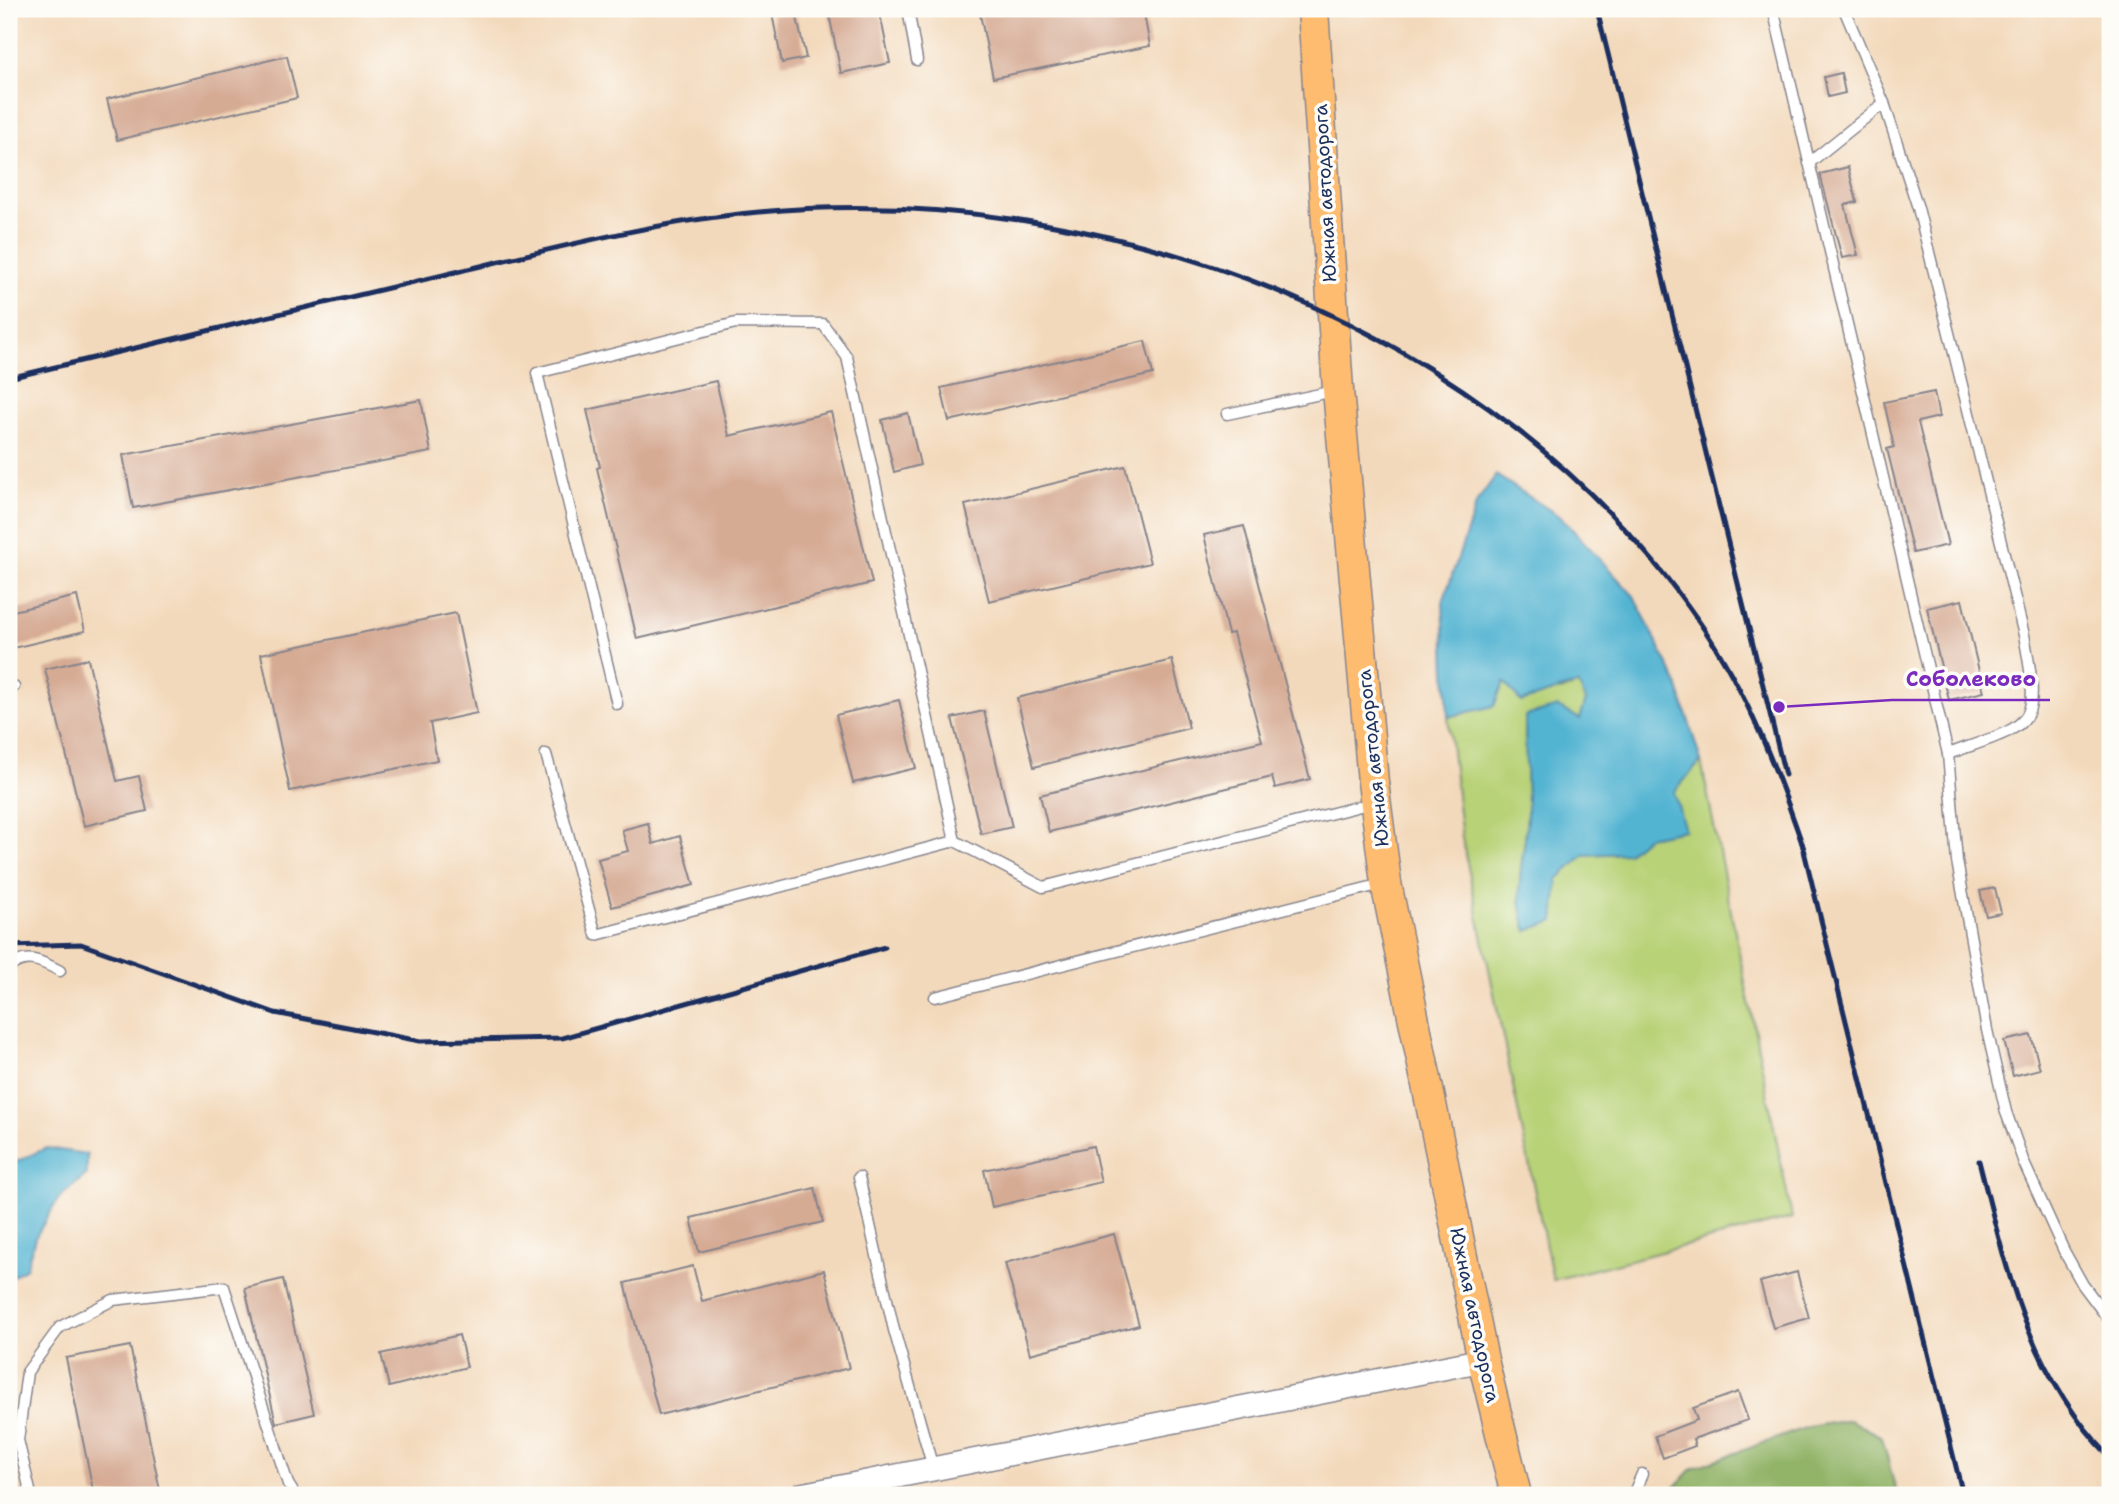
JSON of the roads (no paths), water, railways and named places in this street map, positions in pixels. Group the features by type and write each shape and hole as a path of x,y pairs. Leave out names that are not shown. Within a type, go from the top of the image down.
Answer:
{"main road":[{"name":"Южная автодорога","path":"1313,9 1338,390 1376,802 1386,883 1483,1360 1516,1495"}],"street":[{"path":"801,1495 1483,1360"}],"lane":[{"path":"908,9 917,60"},
{"path":"1844,9 1884,103 1918,208 2024,635 2034,686 2033,707 2018,726 1948,754"},
{"path":"1775,17 1948,754 1957,861 2006,1112 2024,1163 2064,1251 2082,1285 2110,1321"},
{"path":"1809,163 1884,103"},
{"path":"617,704 537,373 736,323 823,324 847,357 955,841"},
{"path":"1227,414 1338,390"},
{"path":"546,754 596,934 955,841 1043,887 1376,802"},
{"path":"935,997 1386,883"},
{"path":"9,968 15,961 36,958 60,971"},
{"path":"859,1177 894,1330 933,1469"},
{"path":"31,1495 18,1440 27,1372 60,1327 113,1300 224,1287 288,1483 295,1495"},
{"path":"1633,1495 1642,1474"}],"water":[{"path":"1496,475 1562,518 1634,596 1677,683 1701,761 1674,792 1685,830 1647,837 1628,853 1584,855 1558,879 1554,921 1527,931 1520,899 1527,813 1525,716 1558,707 1580,719 1586,700 1578,684 1521,702 1504,682 1494,706 1448,717 1443,602 1477,502"},
{"path":"46,1148 87,1154 87,1174 59,1198 35,1238 26,1268 9,1279 9,1165"}],"railway":[{"path":"1597,9 1785,775"},
{"path":"9,378 598,238 759,212 892,208 1026,221 1158,250 1285,294 1405,354 1516,429 1615,519 1700,623 1733,677 1773,763 1805,852"},
{"path":"1802,843 1963,1495"},
{"path":"9,946 81,944 275,1013 420,1041 562,1038 885,947"},
{"path":"1979,1161 2024,1319 2059,1391 2082,1425 2110,1457"}],"place":[{"name":"Соболеково","path":"1779,707"}]}
